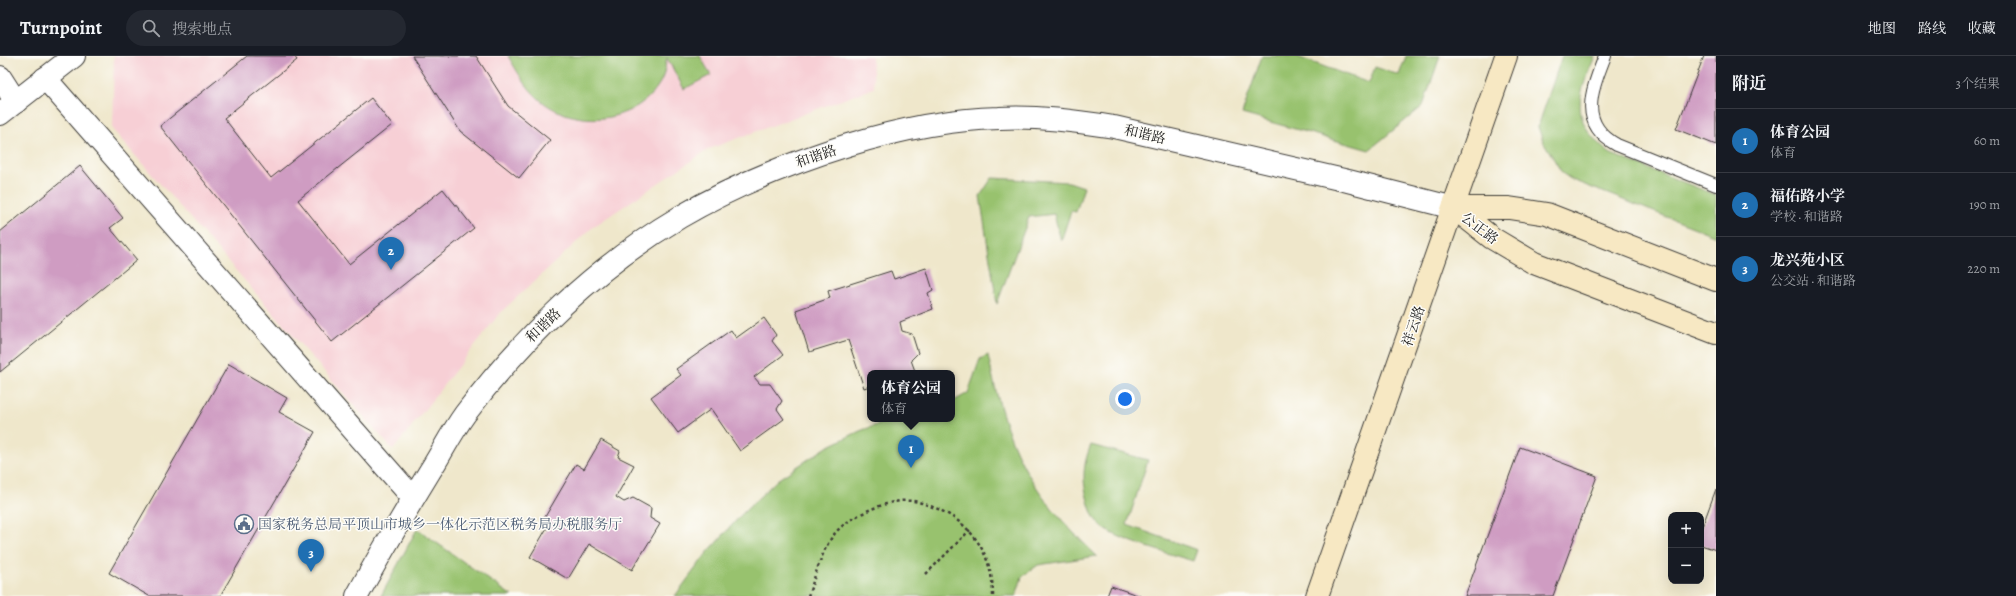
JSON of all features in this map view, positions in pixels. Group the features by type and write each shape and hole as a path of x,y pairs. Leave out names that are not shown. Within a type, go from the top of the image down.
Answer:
{"main road":[{"name":"祥云路","path":"1318,596 1506,56"},
{"name":"公正路","path":"1454,208 1509,208 1547,214 1716,280"},
{"name":"公正路","path":"1454,208 1492,238 1534,263 1716,333"}],"street":[{"path":"0,77 8,108 74,56"},
{"path":"45,78 414,498"},
{"name":"和谐路","path":"357,596 464,415 524,344 595,278 632,249 680,217 734,189 810,156 870,138 922,126 997,118 1039,118 1077,121 1114,127 1454,208"}],"lane":[{"path":"1605,56 1592,92 1590,104 1597,128 1606,139 1617,145 1716,185"}],"path":[{"path":"808,596 826,546 838,529 852,518 878,507 898,502 912,501 946,513 970,530 989,566 993,596"},
{"path":"926,574 970,530"}],"shaded area":[{"path":"114,56 872,56 874,88 709,149 593,227 500,313 393,450 112,129"}],"green space":[{"path":"508,56 700,56 711,75 684,89 667,58 662,79 652,94 638,106 605,118 587,118 569,115 553,109 538,98 525,83"},
{"path":"1262,56 1295,56 1369,83 1375,67 1399,75 1406,56 1440,56 1423,106 1369,150 1242,114"},
{"path":"1562,56 1595,56 1583,86 1580,106 1581,115 1591,135 1611,154 1716,195 1716,236 1572,180 1562,173 1543,141 1538,127"},
{"path":"992,178 1069,182 1084,187 1076,212 1071,211 1061,241 1054,214 1029,217 997,304 980,196"},
{"path":"988,355 1004,418 1025,469 1053,509 1097,556 1038,565 1022,577 1016,596 675,596 707,553 742,514 777,480 827,447 860,431 885,422 955,422 955,400 968,393 980,359"},
{"path":"1091,445 1148,460 1127,525 1197,550 1193,561 1158,551 1131,541 1108,531 1098,523 1090,507 1084,481 1085,463"},
{"path":"417,529 512,596 381,596"}],"building":[{"path":"247,56 294,56 297,60 224,118 271,178 371,98 392,125 298,200 349,264 443,189 474,228 332,342 160,126"},
{"path":"412,56 476,56 508,106 550,140 519,178 460,131"},
{"path":"1704,56 1716,56 1716,145 1676,129"},
{"path":"80,166 123,218 110,228 137,260 0,372 0,232"},
{"path":"926,268 933,290 928,293 933,309 900,322 902,331 912,334 918,353 911,360 915,370 867,370 867,387 864,388 848,340 809,352 796,310 830,298 828,291 891,271 894,279"},
{"path":"764,318 776,335 772,341 783,355 754,377 760,384 770,384 782,401 777,409 784,419 740,451 711,409 678,433 651,397 681,375 676,369 731,330 736,338"},
{"path":"229,364 287,398 279,412 315,432 220,596 149,596 109,573"},
{"path":"601,440 620,451 618,457 634,465 616,497 624,502 633,498 651,508 650,518 660,524 632,570 589,544 568,579 530,557 548,526 542,522 576,464 584,469"},
{"path":"1520,447 1597,476 1553,596 1465,596"},
{"path":"1716,489 1716,550 1704,546 1704,522"},
{"path":"1111,586 1140,596 1107,596"}],"place":[{"name":"福佑路小学","path":"391,270"},
{"name":"体育公园","path":"911,468"},
{"name":"国家税务总局平顶山市城乡一体化示范区税务局办税服务厅","path":"244,524"},
{"name":"龙兴苑小区","path":"311,572"}]}
